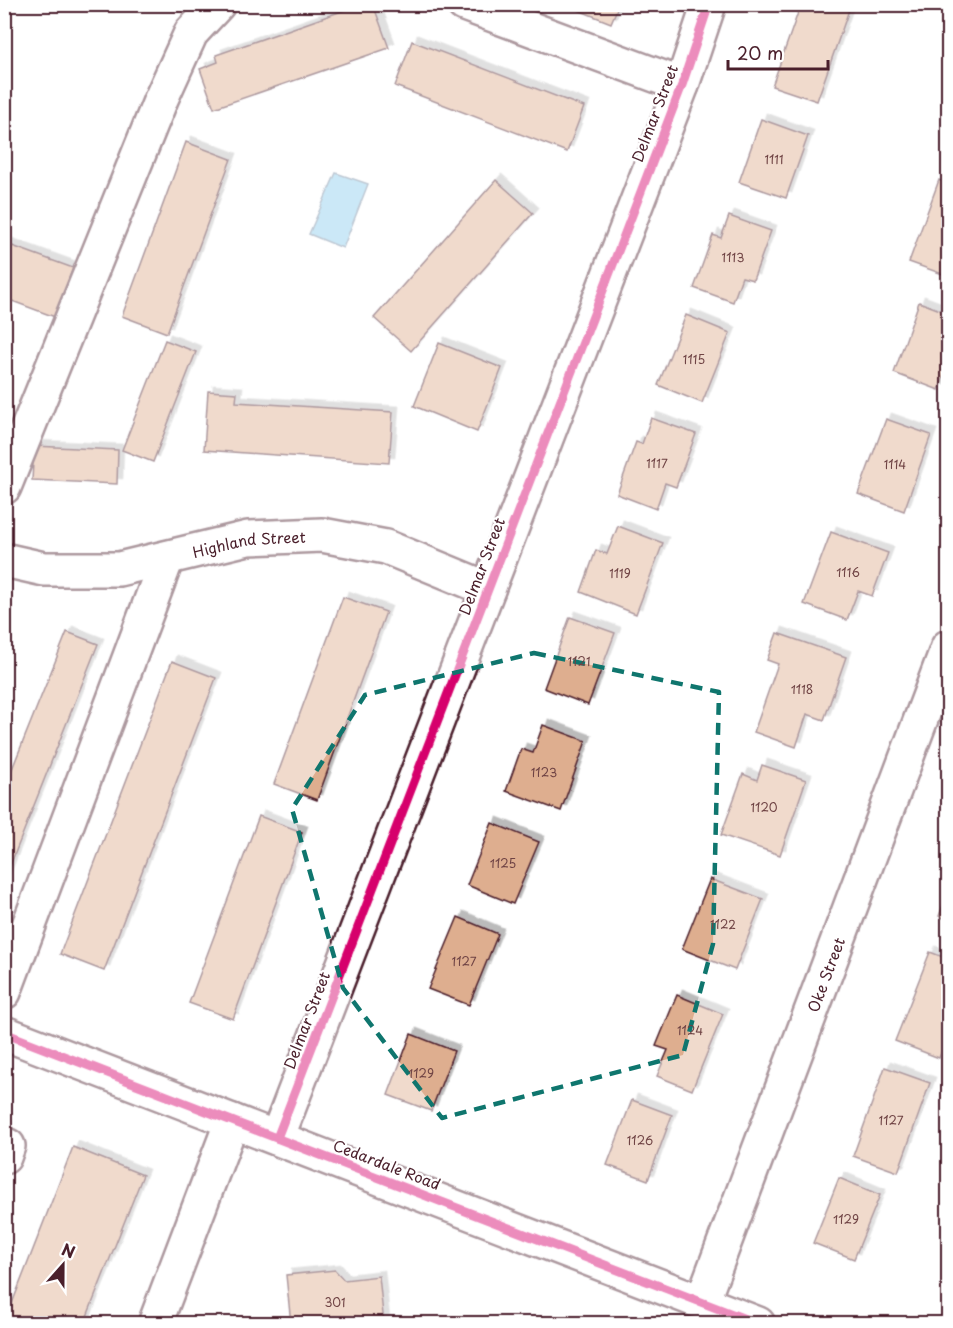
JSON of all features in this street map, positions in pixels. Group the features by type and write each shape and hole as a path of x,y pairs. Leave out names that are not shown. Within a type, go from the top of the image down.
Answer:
{"street":[{"path":"4,488 161,99 191,33 218,4"},
{"path":"464,4 682,85"},
{"name":"Delmar Street","path":"277,1138 682,85 709,4"},
{"name":"Highland Street","path":"4,560 44,569 119,569 248,538 322,535 386,548 488,589"},
{"path":"4,992 168,558"},
{"name":"Oke Street","path":"702,1302 948,647"},
{"name":"Cedardale Road","path":"4,1033 758,1323"},
{"path":"155,1323 232,1121"},
{"path":"4,1144 8,1146 4,1157"}],"highlighted area":[{"path":"534,653 719,692 713,944 683,1055 442,1118 343,988 292,809 365,695"}],"water":[{"path":"336,173 368,184 343,248 309,234"}],"building":[{"path":"362,4 373,4 389,48 214,108 200,69 218,62 216,55"},
{"path":"563,4 619,4 611,23"},
{"path":"801,4 841,4 850,7 817,101 772,86"},
{"path":"412,41 584,107 567,152 395,86"},
{"path":"761,119 808,136 786,198 739,182"},
{"path":"186,142 231,159 167,333 122,316"},
{"path":"496,180 533,213 411,351 374,318"},
{"path":"939,180 948,184 948,276 909,262"},
{"path":"729,216 771,231 753,280 742,277 733,302 694,288 713,235 721,238"},
{"path":"4,243 73,268 55,317 4,298"},
{"path":"919,302 948,313 948,364 939,390 894,373"},
{"path":"686,315 730,333 702,403 658,385"},
{"path":"165,340 196,352 153,462 122,450"},
{"path":"439,343 502,368 477,432 414,406"},
{"path":"208,391 237,393 236,402 393,412 389,463 204,450"},
{"path":"651,418 696,434 676,487 665,483 656,509 617,494 636,442 642,444"},
{"path":"886,419 931,435 904,511 858,494"},
{"path":"34,446 118,450 117,484 32,480"},
{"path":"618,526 663,543 636,614 581,592 596,550 607,554"},
{"path":"831,532 888,553 872,596 858,591 847,620 804,604"},
{"path":"343,597 386,612 317,800 274,784"},
{"path":"570,617 615,633 588,705 544,688"},
{"path":"67,632 98,644 4,881 4,789"},
{"path":"777,633 846,657 824,720 807,714 796,747 754,732 778,664 767,660"},
{"path":"172,661 216,678 104,971 60,954"},
{"path":"543,725 586,741 561,811 506,791 521,749 533,753"},
{"path":"762,765 806,780 780,855 721,835 743,774 757,780"},
{"path":"259,816 302,832 233,1019 189,1003"},
{"path":"492,823 539,842 513,904 467,885"},
{"path":"710,879 763,899 735,970 682,949"},
{"path":"948,892 948,920 939,916"},
{"path":"458,917 498,934 469,1005 428,989"},
{"path":"930,952 948,959 948,1036 939,1058 895,1041"},
{"path":"677,995 723,1014 692,1090 657,1076 668,1050 656,1046"},
{"path":"411,1034 454,1051 431,1111 388,1095"},
{"path":"885,1067 930,1083 898,1172 853,1156"},
{"path":"632,1100 672,1115 648,1180 607,1165"},
{"path":"73,1147 143,1175 84,1324 4,1324"},
{"path":"839,1178 880,1195 854,1259 813,1243"},
{"path":"335,1270 344,1280 379,1276 384,1324 291,1324 286,1275"}],"cycle path":[{"path":"277,1138 682,85 709,4"},
{"path":"4,1033 758,1324"}]}
